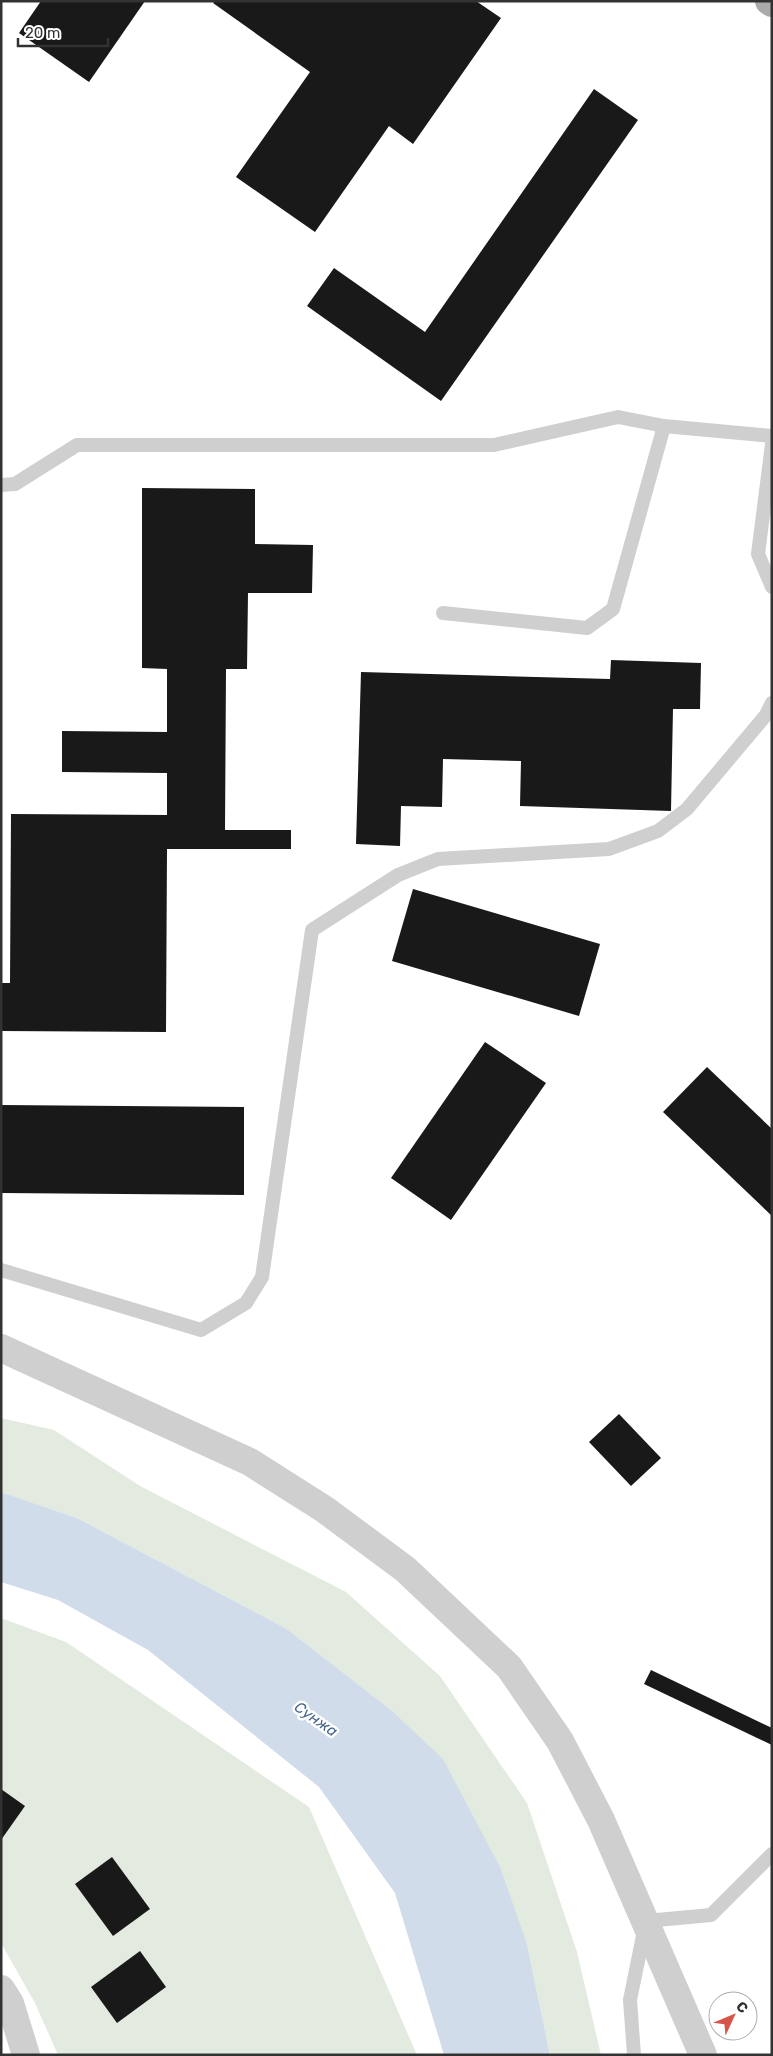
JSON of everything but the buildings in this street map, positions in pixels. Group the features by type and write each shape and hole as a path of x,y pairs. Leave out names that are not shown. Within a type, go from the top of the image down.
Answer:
{"street":[{"path":"1,1348 250,1462 324,1509 405,1569 509,1667 560,1741 601,1820 703,2055"},
{"path":"1,1988 10,2003 26,2055"}],"lane":[{"path":"1,485 15,484 77,446 494,445 618,416 664,426 772,436"},
{"path":"443,613 587,628 613,609 664,426"},
{"path":"772,444 758,554 772,586"},
{"path":"1,1270 201,1330 246,1303 262,1277 312,930 398,875 438,859 608,849 658,831 687,809 766,715 772,703"},
{"path":"634,2055 630,2000 646,1920 711,1914 772,1854"}],"shaded area":[{"path":"1,1418 54,1430 140,1486 346,1592 440,1676 527,1803 577,1952 601,2055 550,2055 527,1944 391,1710 287,1629 77,1518 1,1492"},
{"path":"1,1618 66,1642 309,1807 417,2055 58,2055 35,2003 1,1943"}],"water":[{"name":"Сунжа","path":"1,1492 77,1518 287,1629 391,1710 443,1759 500,1867 527,1944 550,2055 444,2055 395,1893 319,1787 148,1650 58,1600 1,1582"}]}
